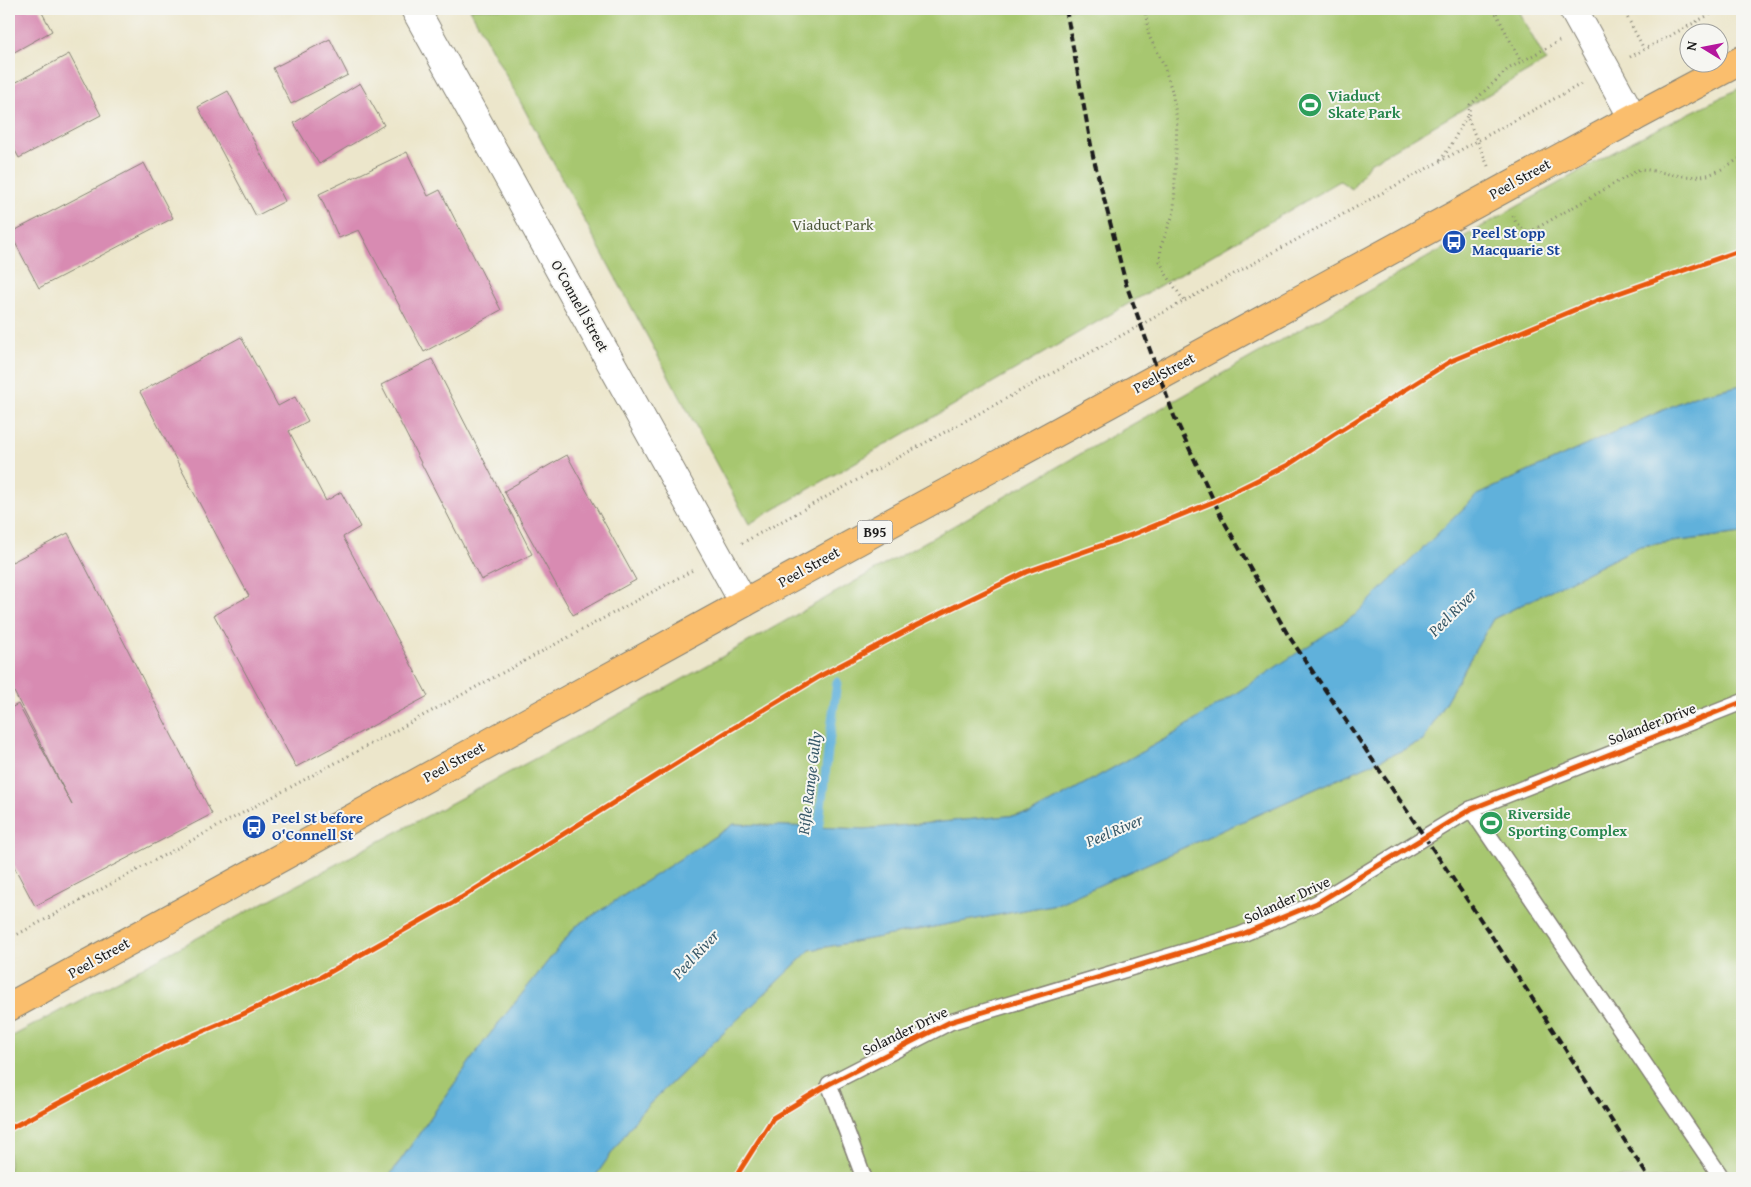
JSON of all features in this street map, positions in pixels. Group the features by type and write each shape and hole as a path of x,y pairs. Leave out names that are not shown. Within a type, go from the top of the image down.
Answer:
{"main road":[{"name":"Peel Street","path":"9,1007 744,602 1742,60"}],"street":[{"name":"O'Connell Street","path":"416,9 744,602"},
{"path":"1578,18 1633,118"}],"lane":[{"name":"Solander Drive","path":"864,1178 829,1084 950,1022 1240,935 1317,903 1471,809 1742,702"},
{"path":"1471,809 1722,1178"}],"path":[{"path":"1145,9 1149,36 1163,63 1172,91 1177,120 1174,212 1161,246 1160,261 1166,274 1184,301"},
{"path":"1494,9 1521,62"},
{"path":"1617,9 1578,18 1521,62 1508,69 1470,106 1468,119 1476,141 1516,223 1528,232 1640,169 1686,176 1708,175 1742,157"},
{"path":"1623,9 1644,49"},
{"path":"1630,57 1720,9"},
{"path":"9,939 719,556 1606,70"},
{"path":"1438,162 1448,150 1469,111"}],"green space":[{"name":"Viaduct Park","path":"470,9 1517,9 1546,61 1370,163 1352,189 1340,181 749,524"},
{"path":"1742,87 1742,385 1694,396 1477,495 1356,615 1174,734 1030,814 864,829 734,824 575,927 483,1043 388,1178 9,1178 9,1038 651,697 1633,141"},
{"name":"Riverside Sporting Complex","path":"1742,533 1742,1178 594,1178 640,1113 810,950 1057,904 1423,741 1493,619 1640,546"}],"water":[{"name":"Peel River","path":"1742,385 1742,533 1640,546 1493,619 1423,741 1057,904 810,950 640,1113 594,1178 388,1178 483,1043 575,927 734,824 864,829 1030,814 1174,734 1355,615 1477,495 1694,396"}],"building":[{"path":"9,9 40,9 52,31 9,55"},
{"path":"330,39 348,75 291,104 273,68"},
{"path":"69,54 101,115 19,158 9,139 9,86"},
{"path":"360,83 384,125 319,164 294,123"},
{"path":"228,91 285,201 256,216 198,107"},
{"path":"407,152 428,196 440,190 501,310 424,352 359,230 339,238 319,194"},
{"path":"144,163 173,218 39,288 10,233"},
{"path":"241,337 278,406 295,397 308,421 289,431 326,501 341,492 360,527 343,537 428,696 296,767 214,615 249,596 140,392"},
{"path":"432,359 532,554 481,580 381,385"},
{"path":"567,455 636,580 573,615 504,491"},
{"path":"68,533 212,814 35,906 9,857 9,709 18,704 72,805 9,682 9,556 12,562"}],"waterway":[{"name":"Rifle Range Gully","path":"817,838 837,682"}],"railway":[{"path":"1066,9 1093,156 1126,284 1174,416 1221,516 1288,635 1491,935 1649,1178"}],"cycle path":[{"path":"9,1129 170,1045 241,1015 321,977 461,898 725,733 822,675 917,625 1026,572 1134,534 1213,502 1288,465 1451,361 1596,301 1742,250"},
{"path":"735,1178 773,1118 829,1084 950,1022 1240,935 1317,903 1471,809 1742,702"}],"place":[{"name":"Viaduct Skate Park","path":"1310,105"},
{"name":"Peel St opp Macquarie St","path":"1454,242"},
{"name":"Riverside Sporting Complex","path":"1491,823"},
{"name":"Peel St before O'Connell St","path":"254,827"}]}
